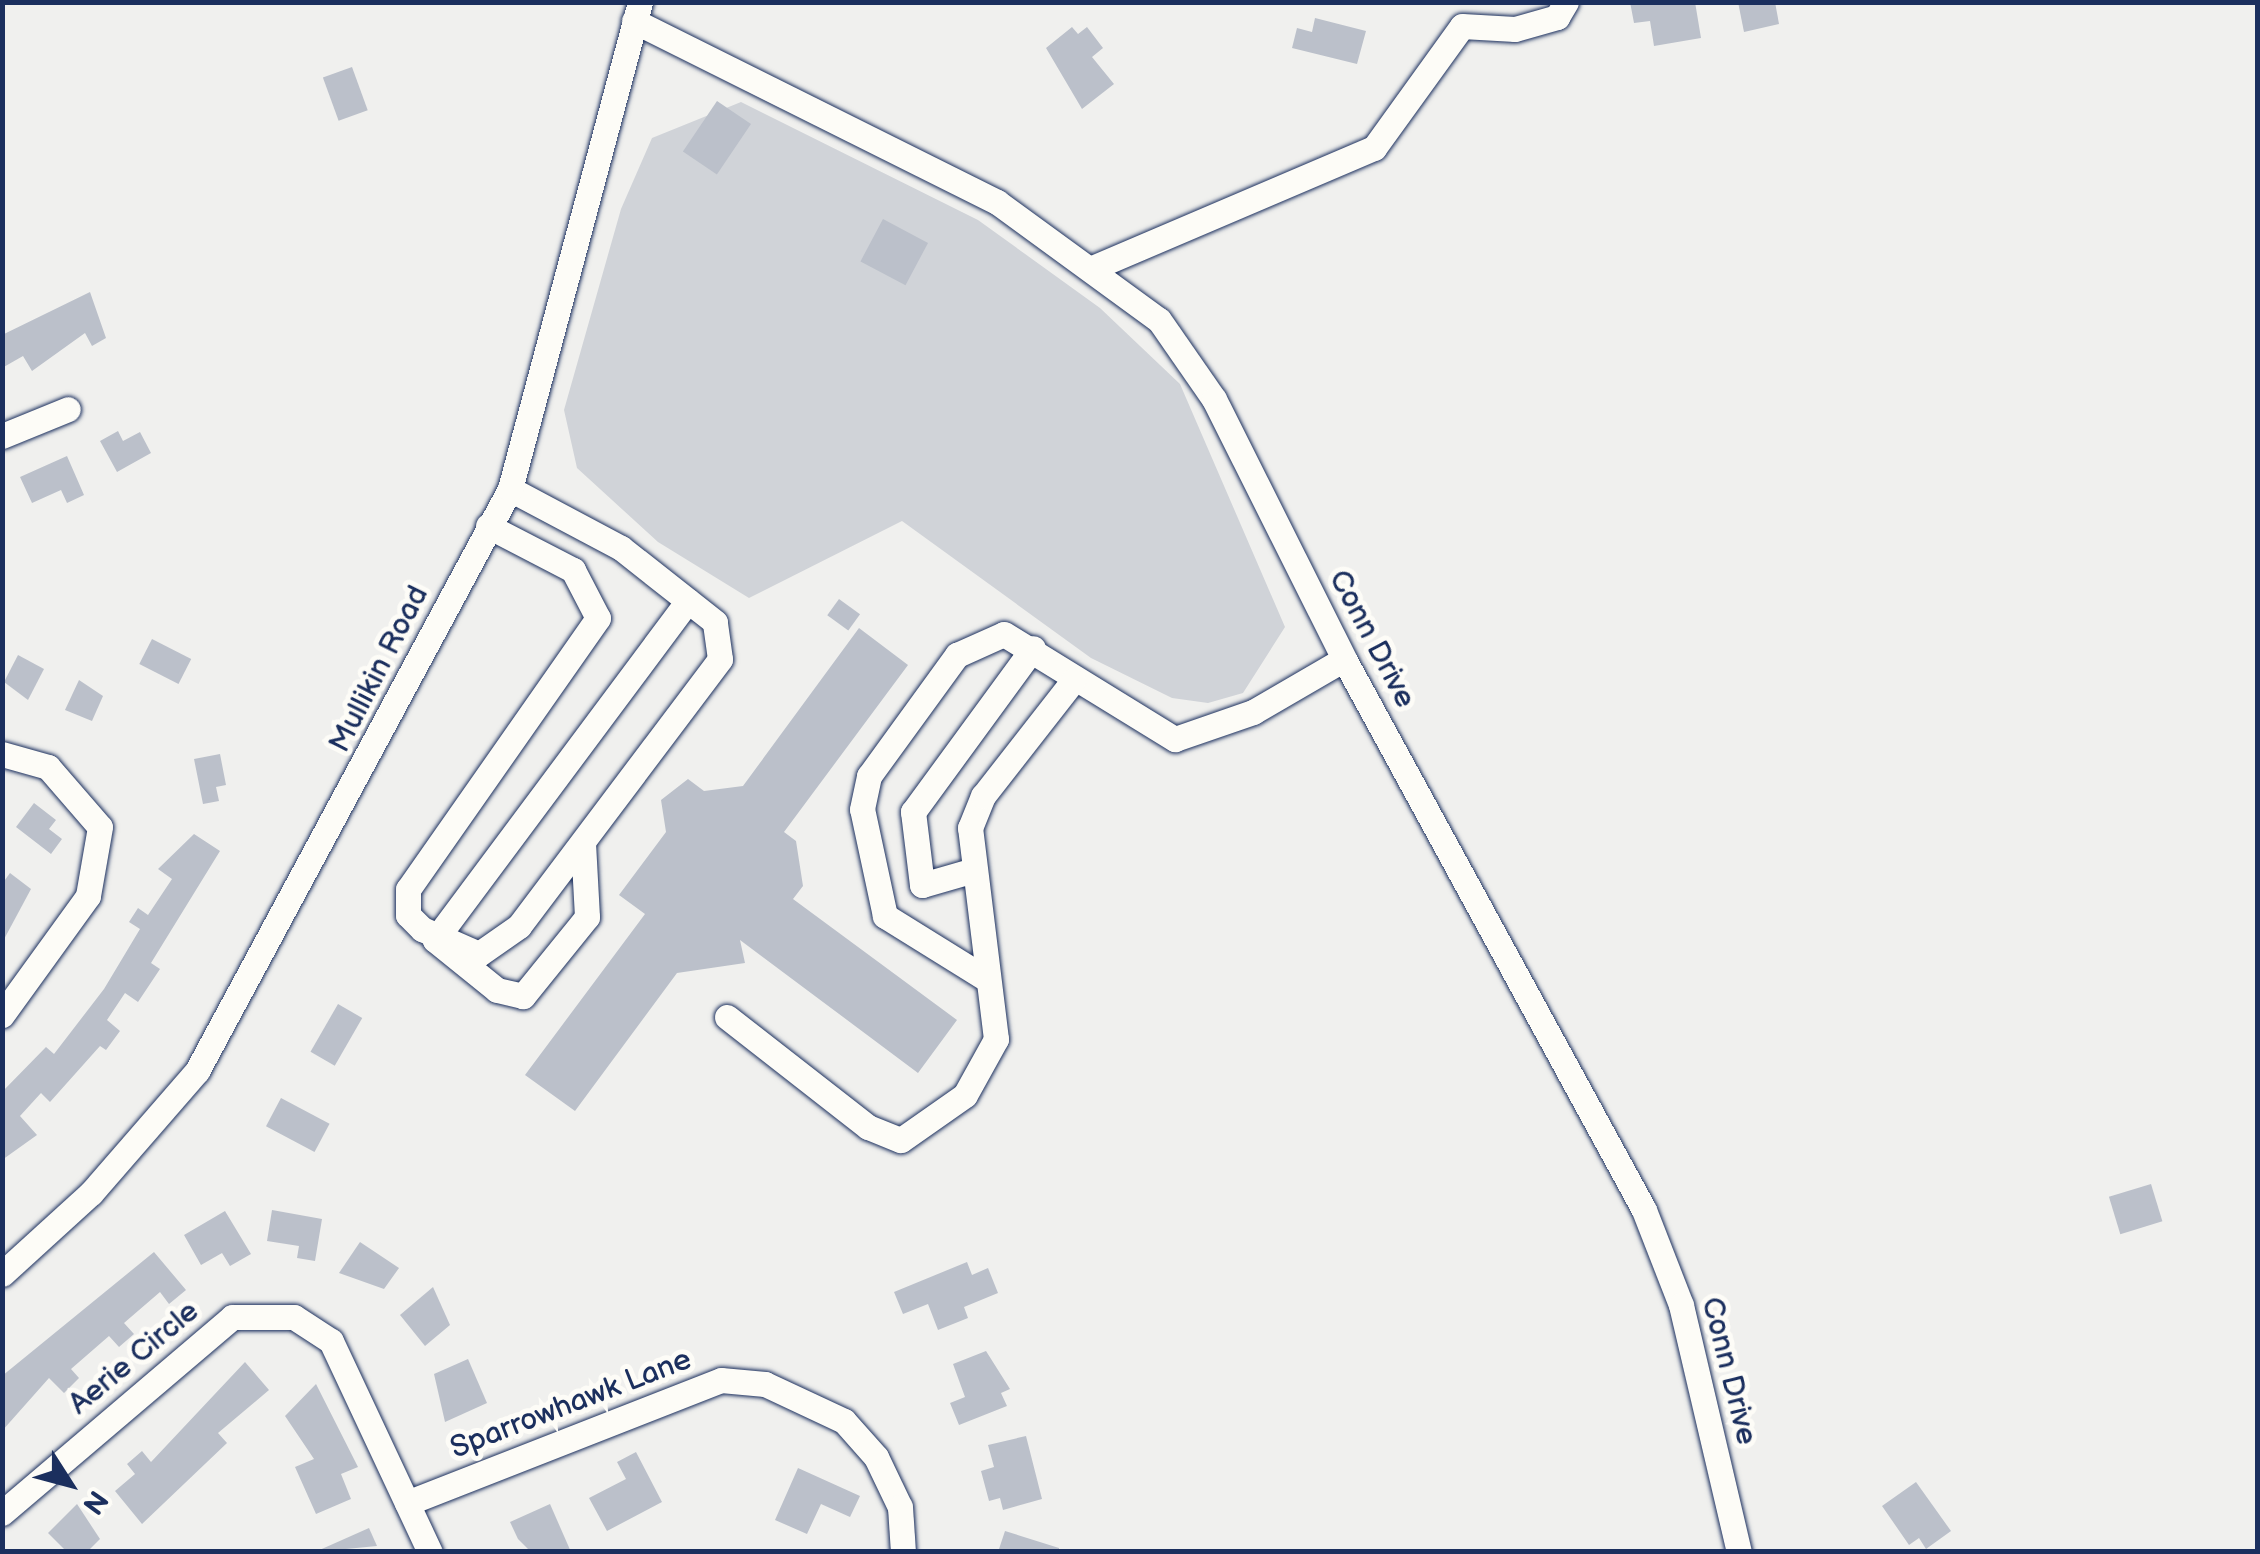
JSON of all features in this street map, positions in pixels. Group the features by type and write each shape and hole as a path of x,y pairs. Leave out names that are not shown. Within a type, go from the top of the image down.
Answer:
{"street":[{"path":"1090,269 1374,148 1462,26 1515,30 1557,17 1566,2"},
{"name":"Conn Drive","path":"637,12 997,202 1159,320 1214,398 1344,659 1644,1210 1681,1305 1739,1552"},
{"name":"Mullikin Road","path":"2,1274 91,1193 196,1071 510,489 637,12"},
{"path":"2,436 68,410"},
{"path":"435,940 479,954 495,946 583,842 720,659 715,622 620,548 510,489"},
{"path":"488,526 573,570 598,618 408,889 408,915 497,990 523,996 588,918 583,842"},
{"path":"435,940 688,601"},
{"path":"985,978 885,916 862,809 868,776 957,656 1004,634 1033,648 1073,681 1175,739 1222,727 1344,659"},
{"path":"974,870 922,886 913,812 1033,648"},
{"path":"727,1017 868,1127 901,1140 965,1095 996,1039 985,978 970,828 983,796 1073,681"},
{"path":"2,754 48,767 100,827 88,896 2,1015"},
{"name":"Aerie Circle","path":"2,1513 232,1318 294,1316 331,1341 430,1552"},
{"name":"Sparrowhawk Lane","path":"408,1503 721,1380 765,1384 844,1421 876,1457 900,1508 903,1552"}],"shaded area":[{"path":"741,102 978,220 1100,308 1180,384 1285,627 1243,693 1208,703 1172,698 1091,658 902,521 749,598 658,542 577,468 564,410 621,209 652,138"}],"building":[{"path":"1630,2 1695,2 1701,38 1654,46 1650,21 1634,23"},
{"path":"1738,2 1775,2 1779,24 1744,32"},
{"path":"1315,18 1366,31 1357,64 1292,48 1297,28 1312,32"},
{"path":"1072,27 1078,34 1087,27 1103,48 1092,57 1114,84 1082,109 1046,48"},
{"path":"352,67 368,110 339,121 323,78"},
{"path":"717,101 751,124 717,174 683,152"},
{"path":"883,219 928,243 905,285 860,261"},
{"path":"90,292 106,338 92,346 85,333 32,371 23,356 2,368 2,335"},
{"path":"118,431 123,441 140,432 151,453 117,472 100,441"},
{"path":"67,456 84,495 67,503 61,490 32,503 20,477"},
{"path":"839,599 860,614 848,630 827,615"},
{"path":"859,628 908,665 784,832 796,841 803,886 793,899 957,1020 918,1073 740,940 745,963 677,973 575,1111 525,1075 645,914 619,895 666,832 661,800 688,779 704,791 743,786"},
{"path":"152,639 191,659 178,684 139,664"},
{"path":"18,655 44,669 28,700 4,682"},
{"path":"79,680 103,696 92,721 65,710"},
{"path":"220,754 226,785 216,787 219,801 203,804 194,759"},
{"path":"34,803 56,820 49,829 62,839 51,854 16,827"},
{"path":"194,834 220,851 151,963 160,969 138,1002 125,993 107,1020 120,1031 106,1050 100,1046 50,1102 41,1093 20,1116 37,1135 2,1160 2,1092 46,1047 54,1054 104,989 140,929 129,922 138,908 148,915 172,879 158,869"},
{"path":"10,873 31,889 2,943 2,884"},
{"path":"338,1004 362,1018 335,1066 311,1052"},
{"path":"281,1098 330,1124 315,1152 266,1126"},
{"path":"2151,1184 2162,1221 2120,1234 2109,1197"},
{"path":"272,1210 322,1219 315,1261 297,1258 299,1246 267,1241"},
{"path":"225,1211 251,1254 230,1266 222,1253 201,1265 184,1235"},
{"path":"360,1242 399,1268 384,1289 339,1273"},
{"path":"154,1252 186,1290 169,1304 160,1292 124,1323 134,1334 119,1347 109,1336 71,1369 79,1378 64,1393 49,1378 2,1431 2,1376"},
{"path":"967,1262 972,1275 988,1268 998,1293 964,1307 968,1318 938,1330 928,1304 903,1314 894,1292"},
{"path":"433,1287 450,1325 425,1346 400,1315"},
{"path":"986,1351 1010,1389 1001,1393 1007,1406 959,1425 950,1403 965,1397 953,1364"},
{"path":"468,1359 487,1403 445,1422 434,1374"},
{"path":"245,1362 269,1390 218,1433 227,1443 142,1524 115,1491 135,1474 127,1464 142,1451 151,1462"},
{"path":"316,1384 358,1467 341,1474 351,1499 316,1514 295,1467 314,1459 285,1416"},
{"path":"1026,1436 1042,1499 1003,1510 1000,1498 989,1501 981,1471 994,1467 988,1445"},
{"path":"636,1452 662,1502 607,1531 589,1498 626,1479 617,1462"},
{"path":"798,1468 860,1496 850,1517 821,1504 807,1534 775,1520"},
{"path":"1916,1482 1951,1531 1926,1549 1919,1538 1909,1545 1882,1506"},
{"path":"77,1504 100,1539 87,1552 67,1552 48,1533"},
{"path":"550,1504 571,1552 531,1552 518,1539 510,1522"},
{"path":"369,1528 377,1546 315,1552"},
{"path":"1005,1531 1059,1548 1059,1552 998,1552"}]}
